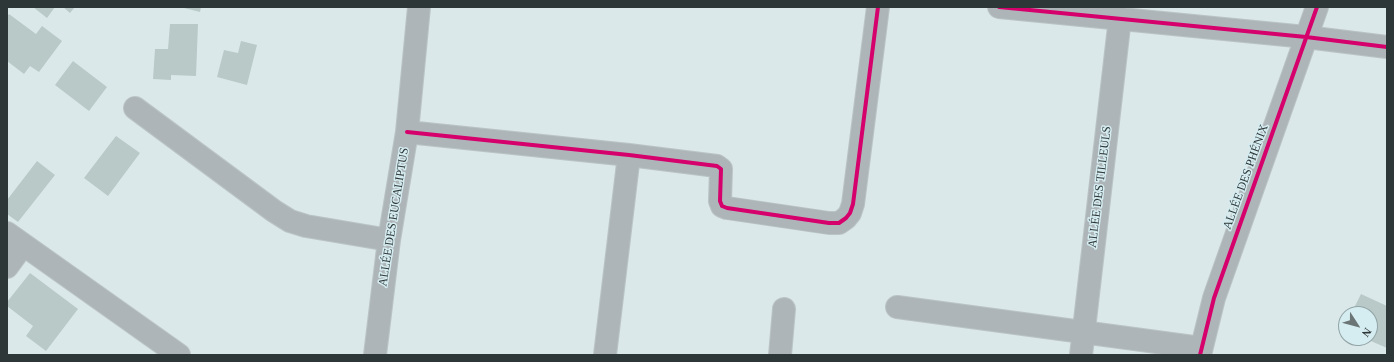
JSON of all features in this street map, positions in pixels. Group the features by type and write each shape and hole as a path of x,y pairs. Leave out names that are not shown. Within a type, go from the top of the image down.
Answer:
{"street":[{"name":"ALLÉE DES EUCALIPTUS","path":"375,355 388,240 407,132 420,7"},
{"path":"407,132 629,155 717,166 721,169 720,200 722,206 829,223 839,223 850,213 853,204 878,7"},
{"path":"999,7 1387,46"},
{"name":"ALLÉE DES PHÉNIX","path":"1200,352 1219,284 1317,7"},
{"name":"ALLÉE DES TILLEULS","path":"1081,355 1120,18"},
{"path":"135,108 274,211 290,221 306,226 388,240"},
{"path":"605,355 629,155"},
{"path":"7,267 15,239 179,355"},
{"path":"897,307 1083,332 1200,352"},
{"path":"780,355 784,309"}],"building":[{"path":"33,7 55,7 47,18"},
{"path":"63,7 75,7 70,13"},
{"path":"180,7 201,7 200,12"},
{"path":"9,14 36,34 42,26 62,41 39,72 30,66 24,74 7,61 7,16"},
{"path":"170,24 198,24 196,76 171,75 171,80 153,79 155,49 168,49"},
{"path":"241,41 257,45 247,85 217,77 224,50 238,53"},
{"path":"73,61 107,87 89,111 55,85"},
{"path":"116,136 140,153 108,196 84,178"},
{"path":"37,161 55,175 18,222 7,214 7,200"},
{"path":"30,273 78,309 46,351 26,336 33,326 7,306 7,302"},
{"path":"1361,294 1387,306 1387,348 1378,344 1378,306 1355,306"}],"cycle path":[{"path":"407,132 629,155 717,166 721,169 720,201 722,206 829,223 839,223 850,213 853,204 878,7"},
{"path":"999,7 1306,37 1387,47"},
{"path":"1200,355 1214,298 1317,7"}]}
